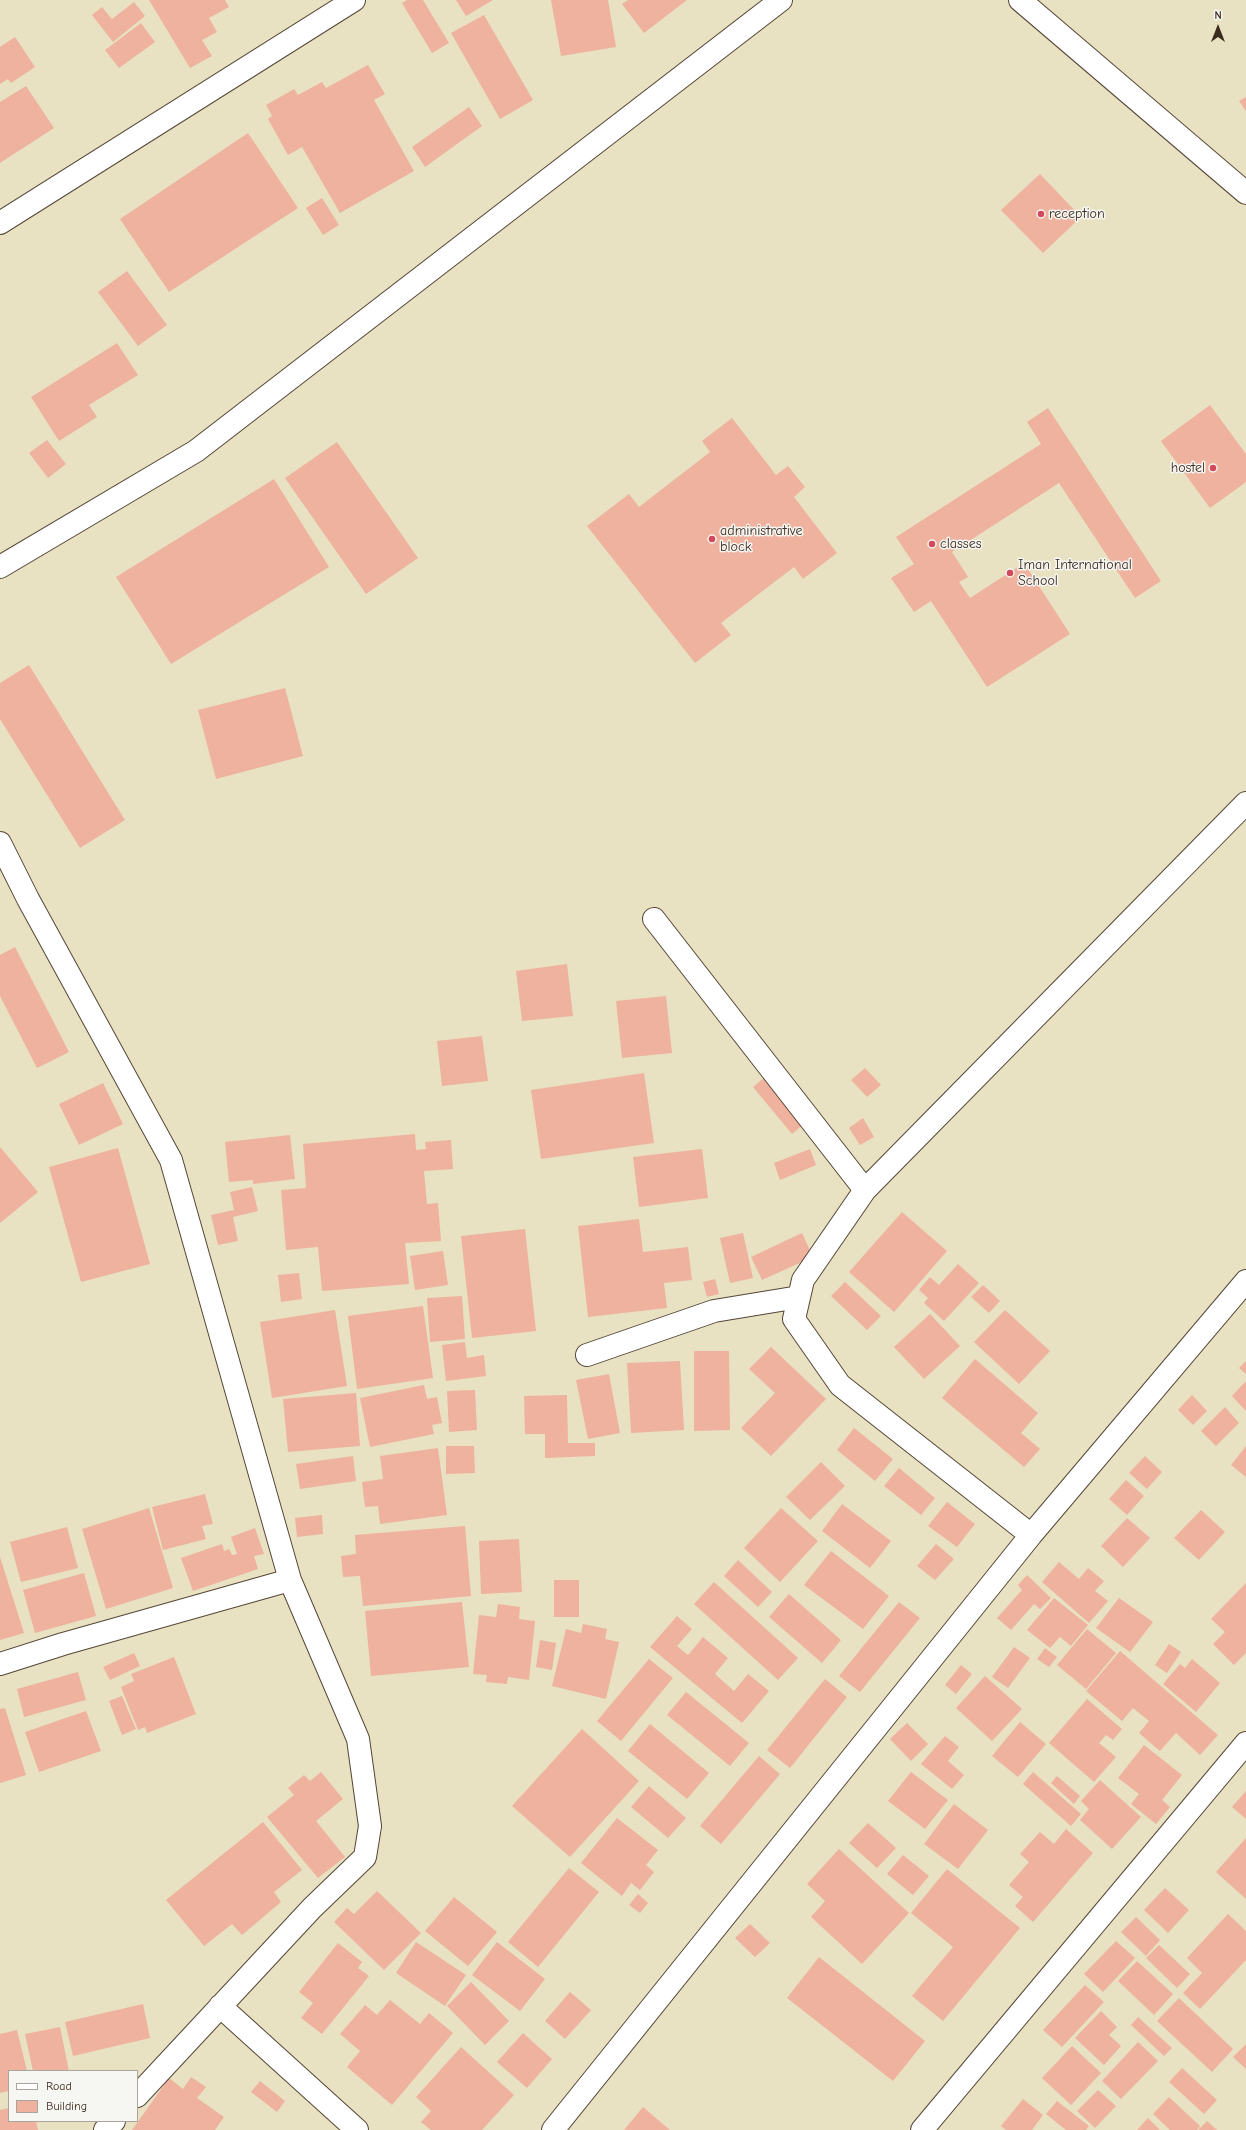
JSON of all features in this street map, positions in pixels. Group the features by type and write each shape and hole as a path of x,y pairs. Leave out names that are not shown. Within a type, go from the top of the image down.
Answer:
{"street":[{"path":"0,223 354,0"},
{"path":"0,566 196,451 781,0"},
{"path":"1020,0 1246,193"},
{"path":"1030,1535 840,1384 794,1319 803,1280 865,1190 1246,803"},
{"path":"0,843 28,899 171,1160 290,1580 358,1739 370,1826 365,1857 312,1908 138,2095"},
{"path":"654,919 865,1190"},
{"path":"553,2130 1030,1535 1246,1281"},
{"path":"587,1355 714,1311 799,1297"},
{"path":"0,1664 63,1644 290,1580"},
{"path":"922,2130 1246,1743"},
{"path":"220,2006 357,2130"},
{"path":"105,2130 113,2122"}],"building":[{"path":"149,0 225,0 229,7 209,18 217,32 202,40 212,56 190,68"},
{"path":"407,0 423,0 449,43 432,53 402,3"},
{"path":"456,0 493,0 466,16"},
{"path":"551,0 608,0 616,47 561,56"},
{"path":"628,0 687,0 644,33 622,4"},
{"path":"134,2 145,16 113,42 92,15 102,7 112,19"},
{"path":"484,15 533,100 500,119 451,33"},
{"path":"141,23 155,42 119,68 105,50"},
{"path":"15,37 35,67 11,83 8,79 0,84 0,47"},
{"path":"368,65 385,94 374,100 414,171 340,213 302,147 288,155 268,119 272,116 266,105 294,89 298,95 322,82 326,88"},
{"path":"26,86 54,128 0,163 0,102"},
{"path":"1246,97 1246,111 1239,101"},
{"path":"469,107 482,126 425,167 412,147"},
{"path":"248,133 298,208 169,292 120,219"},
{"name":"reception","path":"1040,174 1081,217 1043,253 1001,210"},
{"path":"322,198 339,225 323,235 306,208"},
{"path":"127,271 167,325 138,346 98,292"},
{"path":"117,343 138,375 89,405 97,417 59,441 31,397"},
{"name":"hostel","path":"1210,405 1246,454 1246,482 1210,508 1161,441"},
{"name":"classes","path":"1048,408 1161,581 1135,598 1059,483 952,552 968,577 959,582 970,598 1024,563 1070,634 987,687 931,601 914,612 891,578 914,564 896,537 1041,444 1027,422"},
{"name":"administrative block","path":"732,418 776,475 788,466 805,487 794,497 837,553 803,579 794,567 721,623 731,635 695,663 587,526 629,494 639,507 710,452 702,441"},
{"path":"47,440 66,464 48,478 29,453"},
{"path":"337,442 418,558 366,594 285,478"},
{"path":"274,479 329,567 171,664 116,577"},
{"path":"29,665 125,820 80,848 0,719 0,683"},
{"path":"285,688 303,756 216,779 198,710"},
{"path":"15,947 69,1052 37,1068 0,996 0,955"},
{"path":"567,964 573,1016 522,1021 516,971"},
{"path":"666,996 672,1053 622,1058 616,1001"},
{"path":"482,1036 488,1081 442,1086 437,1041"},
{"path":"865,1068 881,1085 867,1097 851,1080"},
{"path":"644,1073 654,1143 541,1159 531,1090"},
{"path":"766,1076 805,1123 792,1134 753,1087"},
{"path":"103,1083 123,1124 79,1145 59,1104"},
{"path":"863,1118 874,1137 860,1145 849,1128"},
{"path":"415,1134 416,1150 426,1149 425,1142 451,1140 453,1169 424,1171 427,1204 438,1203 441,1241 405,1243 409,1284 322,1291 318,1247 286,1250 281,1190 306,1188 303,1144"},
{"path":"290,1135 295,1179 253,1184 253,1180 229,1182 225,1142"},
{"path":"0,1147 38,1192 0,1223"},
{"path":"118,1148 150,1264 81,1282 49,1167"},
{"path":"702,1149 708,1198 639,1207 633,1157"},
{"path":"810,1149 816,1165 780,1180 774,1163"},
{"path":"252,1187 258,1211 233,1217 238,1241 218,1245 211,1215 234,1210 230,1192"},
{"path":"902,1212 947,1251 894,1312 849,1272"},
{"path":"639,1219 643,1252 688,1247 692,1280 664,1283 667,1308 588,1317 578,1226"},
{"path":"525,1229 536,1331 472,1338 461,1236"},
{"path":"743,1233 753,1278 730,1283 720,1238"},
{"path":"802,1233 813,1257 762,1280 751,1257"},
{"path":"443,1251 448,1285 415,1290 410,1256"},
{"path":"958,1264 979,1283 944,1321 924,1303 928,1298 919,1290 930,1277 939,1285"},
{"path":"299,1273 302,1299 281,1302 278,1275"},
{"path":"715,1279 719,1294 707,1297 703,1282"},
{"path":"845,1282 881,1316 867,1330 831,1296"},
{"path":"983,1285 1000,1301 989,1313 971,1297"},
{"path":"462,1296 465,1339 430,1342 427,1298"},
{"path":"423,1306 433,1378 357,1389 348,1316"},
{"path":"335,1310 347,1386 272,1398 260,1322"},
{"path":"1005,1310 1050,1351 1019,1384 974,1342"},
{"path":"930,1314 960,1346 924,1379 894,1347"},
{"path":"465,1342 467,1358 484,1355 486,1376 446,1381 442,1345"},
{"path":"771,1347 826,1399 771,1456 741,1428 775,1393 749,1369"},
{"path":"694,1351 729,1351 730,1430 694,1431"},
{"path":"975,1359 1038,1413 1021,1433 1040,1449 1024,1467 942,1398"},
{"path":"680,1361 684,1430 631,1433 627,1363"},
{"path":"1246,1361 1246,1374 1239,1368"},
{"path":"609,1374 620,1433 588,1439 576,1380"},
{"path":"1245,1382 1246,1383 1246,1411 1232,1396"},
{"path":"424,1385 427,1399 437,1397 442,1423 432,1425 434,1434 370,1447 360,1398"},
{"path":"475,1390 477,1430 449,1432 447,1391"},
{"path":"356,1393 360,1446 288,1452 283,1399"},
{"path":"567,1395 568,1443 595,1443 595,1456 545,1458 545,1434 525,1434 524,1396"},
{"path":"1192,1395 1207,1411 1193,1425 1178,1410"},
{"path":"1225,1407 1239,1423 1216,1446 1201,1431"},
{"path":"854,1428 893,1459 875,1481 837,1450"},
{"path":"446,1446 474,1446 475,1473 446,1474"},
{"path":"1246,1446 1246,1477 1231,1465"},
{"path":"438,1448 447,1515 380,1524 378,1506 365,1507 362,1482 383,1479 380,1456"},
{"path":"353,1456 356,1481 300,1489 296,1464"},
{"path":"1145,1456 1162,1472 1147,1489 1129,1473"},
{"path":"821,1462 845,1486 810,1520 786,1497"},
{"path":"899,1468 935,1498 921,1515 884,1486"},
{"path":"1126,1480 1144,1496 1127,1515 1109,1499"},
{"path":"205,1494 213,1524 202,1526 206,1539 163,1550 152,1507"},
{"path":"947,1502 975,1524 957,1547 928,1526"},
{"path":"842,1504 891,1541 870,1568 822,1531"},
{"path":"149,1508 173,1588 106,1609 82,1529"},
{"path":"781,1508 818,1541 780,1582 744,1548"},
{"path":"1201,1510 1225,1532 1199,1560 1174,1538"},
{"path":"322,1515 323,1534 297,1537 295,1518"},
{"path":"1127,1518 1150,1538 1123,1567 1101,1546"},
{"path":"465,1526 471,1596 363,1606 360,1576 343,1577 341,1556 356,1554 355,1535"},
{"path":"67,1527 78,1568 21,1582 10,1542"},
{"path":"255,1528 264,1554 254,1556 258,1569 193,1591 181,1558 222,1544 224,1551 229,1549 232,1555 237,1554 231,1537"},
{"path":"519,1539 522,1592 481,1594 479,1541"},
{"path":"936,1544 954,1559 935,1580 917,1566"},
{"path":"831,1551 889,1596 863,1629 804,1585"},
{"path":"0,1557 24,1633 0,1640"},
{"path":"738,1560 772,1592 758,1607 724,1576"},
{"path":"1059,1562 1079,1579 1088,1568 1104,1581 1095,1591 1108,1601 1089,1623 1042,1582"},
{"path":"84,1573 96,1616 35,1633 23,1590"},
{"path":"1027,1575 1051,1598 1040,1609 1034,1604 1011,1630 997,1618 1022,1590 1018,1585"},
{"path":"554,1580 579,1580 579,1617 554,1617"},
{"path":"714,1582 798,1658 778,1680 694,1604"},
{"path":"1246,1583 1246,1653 1234,1665 1213,1644 1225,1632 1211,1619"},
{"path":"789,1594 841,1640 822,1663 769,1617"},
{"path":"1054,1598 1088,1625 1071,1646 1060,1637 1050,1648 1027,1630"},
{"path":"1119,1598 1153,1622 1130,1652 1096,1628"},
{"path":"462,1602 469,1667 371,1676 365,1611"},
{"path":"899,1602 920,1618 860,1692 839,1676"},
{"path":"498,1604 520,1607 519,1619 535,1621 529,1680 508,1677 507,1684 486,1682 487,1675 473,1674 479,1615 496,1617"},
{"path":"677,1616 692,1629 677,1646 688,1655 703,1637 728,1658 715,1674 734,1691 748,1674 769,1691 742,1723 650,1647"},
{"path":"583,1624 607,1629 605,1639 619,1642 606,1699 552,1686 566,1629 581,1633"},
{"path":"1087,1629 1116,1653 1086,1689 1057,1665"},
{"path":"540,1640 556,1643 552,1670 536,1667"},
{"path":"1169,1644 1181,1652 1167,1673 1155,1665"},
{"path":"1014,1647 1030,1658 1008,1688 992,1677"},
{"path":"1045,1648 1057,1657 1049,1667 1037,1659"},
{"path":"1120,1651 1218,1735 1200,1755 1176,1733 1160,1751 1139,1733 1149,1721 1133,1708 1122,1721 1086,1691"},
{"path":"134,1653 140,1666 110,1680 103,1667"},
{"path":"174,1657 196,1714 147,1733 145,1727 138,1730 121,1687 134,1681 131,1674"},
{"path":"649,1659 673,1678 621,1741 597,1721"},
{"path":"1192,1659 1220,1683 1196,1712 1163,1684 1180,1664 1185,1668"},
{"path":"961,1665 972,1674 956,1694 945,1685"},
{"path":"78,1672 86,1700 24,1717 17,1689"},
{"path":"985,1676 1022,1709 992,1741 956,1708"},
{"path":"825,1679 847,1697 790,1768 767,1750"},
{"path":"686,1692 749,1743 730,1766 667,1715"},
{"path":"122,1696 136,1729 122,1735 109,1701"},
{"path":"1087,1699 1122,1729 1113,1740 1106,1735 1099,1743 1116,1757 1094,1782 1049,1743"},
{"path":"5,1708 26,1775 0,1783 0,1709"},
{"path":"86,1711 101,1751 39,1772 25,1732"},
{"path":"1020,1722 1046,1744 1018,1777 992,1756"},
{"path":"907,1723 928,1744 911,1761 890,1739"},
{"path":"650,1724 709,1773 687,1799 628,1751"},
{"path":"582,1729 639,1781 570,1857 512,1806"},
{"path":"945,1736 959,1747 948,1761 964,1775 952,1789 921,1764"},
{"path":"1144,1745 1182,1775 1162,1800 1170,1807 1156,1824 1131,1804 1139,1794 1118,1778"},
{"path":"759,1756 780,1774 721,1844 700,1826"},
{"path":"321,1772 343,1799 316,1821 345,1857 318,1878 267,1817 294,1795 288,1788 304,1775 310,1781"},
{"path":"911,1772 948,1800 925,1829 888,1801"},
{"path":"1033,1772 1081,1814 1071,1826 1023,1784"},
{"path":"1057,1776 1080,1796 1074,1804 1051,1783"},
{"path":"1100,1780 1141,1817 1112,1849 1080,1820 1089,1809 1081,1801"},
{"path":"649,1786 686,1818 668,1838 631,1807"},
{"path":"1246,1791 1246,1819 1232,1807"},
{"path":"954,1804 988,1830 958,1869 924,1844"},
{"path":"617,1818 658,1850 646,1865 654,1872 640,1890 631,1883 622,1896 581,1863"},
{"path":"263,1822 302,1870 274,1892 281,1902 242,1935 232,1924 204,1946 166,1900"},
{"path":"868,1823 896,1848 877,1868 849,1843"},
{"path":"1066,1829 1093,1853 1033,1922 1015,1906 1023,1897 1009,1885 1029,1862 1020,1854 1040,1832 1054,1844"},
{"path":"1246,1838 1246,1899 1216,1872"},
{"path":"839,1849 909,1913 862,1964 811,1917 825,1901 807,1884"},
{"path":"903,1855 929,1876 913,1895 887,1874"},
{"path":"569,1868 599,1892 538,1967 508,1942"},
{"path":"947,1869 1020,1928 943,2021 912,1996 953,1947 911,1913"},
{"path":"1165,1888 1189,1910 1168,1933 1144,1910"},
{"path":"377,1891 421,1933 384,1970 334,1922 347,1908 354,1914"},
{"path":"638,1894 648,1903 640,1913 629,1905"},
{"path":"454,1897 497,1932 468,1966 425,1931"},
{"path":"1228,1914 1246,1931 1246,1960 1200,2009 1183,1993 1202,1973 1187,1958"},
{"path":"1136,1917 1160,1940 1146,1956 1121,1932"},
{"path":"750,1924 770,1943 755,1957 735,1938"},
{"path":"1116,1941 1135,1958 1103,1992 1084,1974"},
{"path":"416,1942 466,1975 445,2006 396,1973"},
{"path":"497,1942 545,1979 520,2011 472,1975"},
{"path":"338,1943 362,1962 358,1968 369,1976 322,2034 301,2018 313,2003 299,1992"},
{"path":"1159,1945 1190,1974 1177,1988 1146,1958"},
{"path":"819,1957 925,2041 893,2081 787,1998"},
{"path":"1137,1961 1173,1994 1154,2015 1118,1981"},
{"path":"471,1982 509,2021 485,2045 447,2006"},
{"path":"1085,1985 1104,2002 1062,2047 1043,2030"},
{"path":"570,1992 591,2010 565,2039 545,2021"},
{"path":"1179,1998 1233,2049 1212,2072 1157,2021"},
{"path":"390,2000 420,2024 429,2013 453,2033 392,2105 347,2067 360,2051 340,2034 365,2005 377,2015"},
{"path":"143,2004 150,2038 73,2056 65,2022"},
{"path":"1101,2011 1117,2027 1109,2035 1121,2046 1104,2065 1075,2038"},
{"path":"1138,2017 1172,2048 1164,2056 1131,2025"},
{"path":"60,2027 69,2070 33,2070 25,2034"},
{"path":"17,2030 27,2070 8,2070 8,2091 0,2093 0,2034"},
{"path":"523,2033 552,2059 527,2088 497,2062"},
{"path":"1138,2042 1158,2061 1121,2099 1102,2081"},
{"path":"1246,2044 1246,2069 1233,2057"},
{"path":"1072,2046 1101,2073 1071,2105 1042,2078"},
{"path":"461,2047 514,2095 482,2130 431,2130 421,2122 431,2111 416,2097"},
{"path":"1182,2068 1217,2100 1204,2114 1169,2082"},
{"path":"191,2077 206,2087 197,2098 224,2117 215,2130 132,2130 169,2078 183,2089"},
{"path":"260,2081 285,2101 277,2112 251,2092"},
{"path":"1098,2090 1116,2106 1095,2128 1077,2111"},
{"path":"1169,2097 1200,2126 1197,2130 1170,2130 1153,2114"},
{"path":"1023,2099 1043,2115 1032,2130 1006,2130 1001,2126"},
{"path":"1057,2101 1089,2126 1086,2130 1066,2130 1046,2114"},
{"path":"643,2107 670,2130 624,2130"},
{"path":"8,2108 8,2122 36,2122 38,2130 0,2130 0,2110"},
{"path":"1148,2118 1160,2130 1137,2130"},
{"path":"1207,2121 1217,2130 1198,2130"}],"place":[{"name":"reception","path":"1041,214"},
{"name":"hostel","path":"1213,468"},
{"name":"administrative block","path":"712,539"},
{"name":"classes","path":"932,544"},
{"name":"Iman International School","path":"1010,573"}]}
